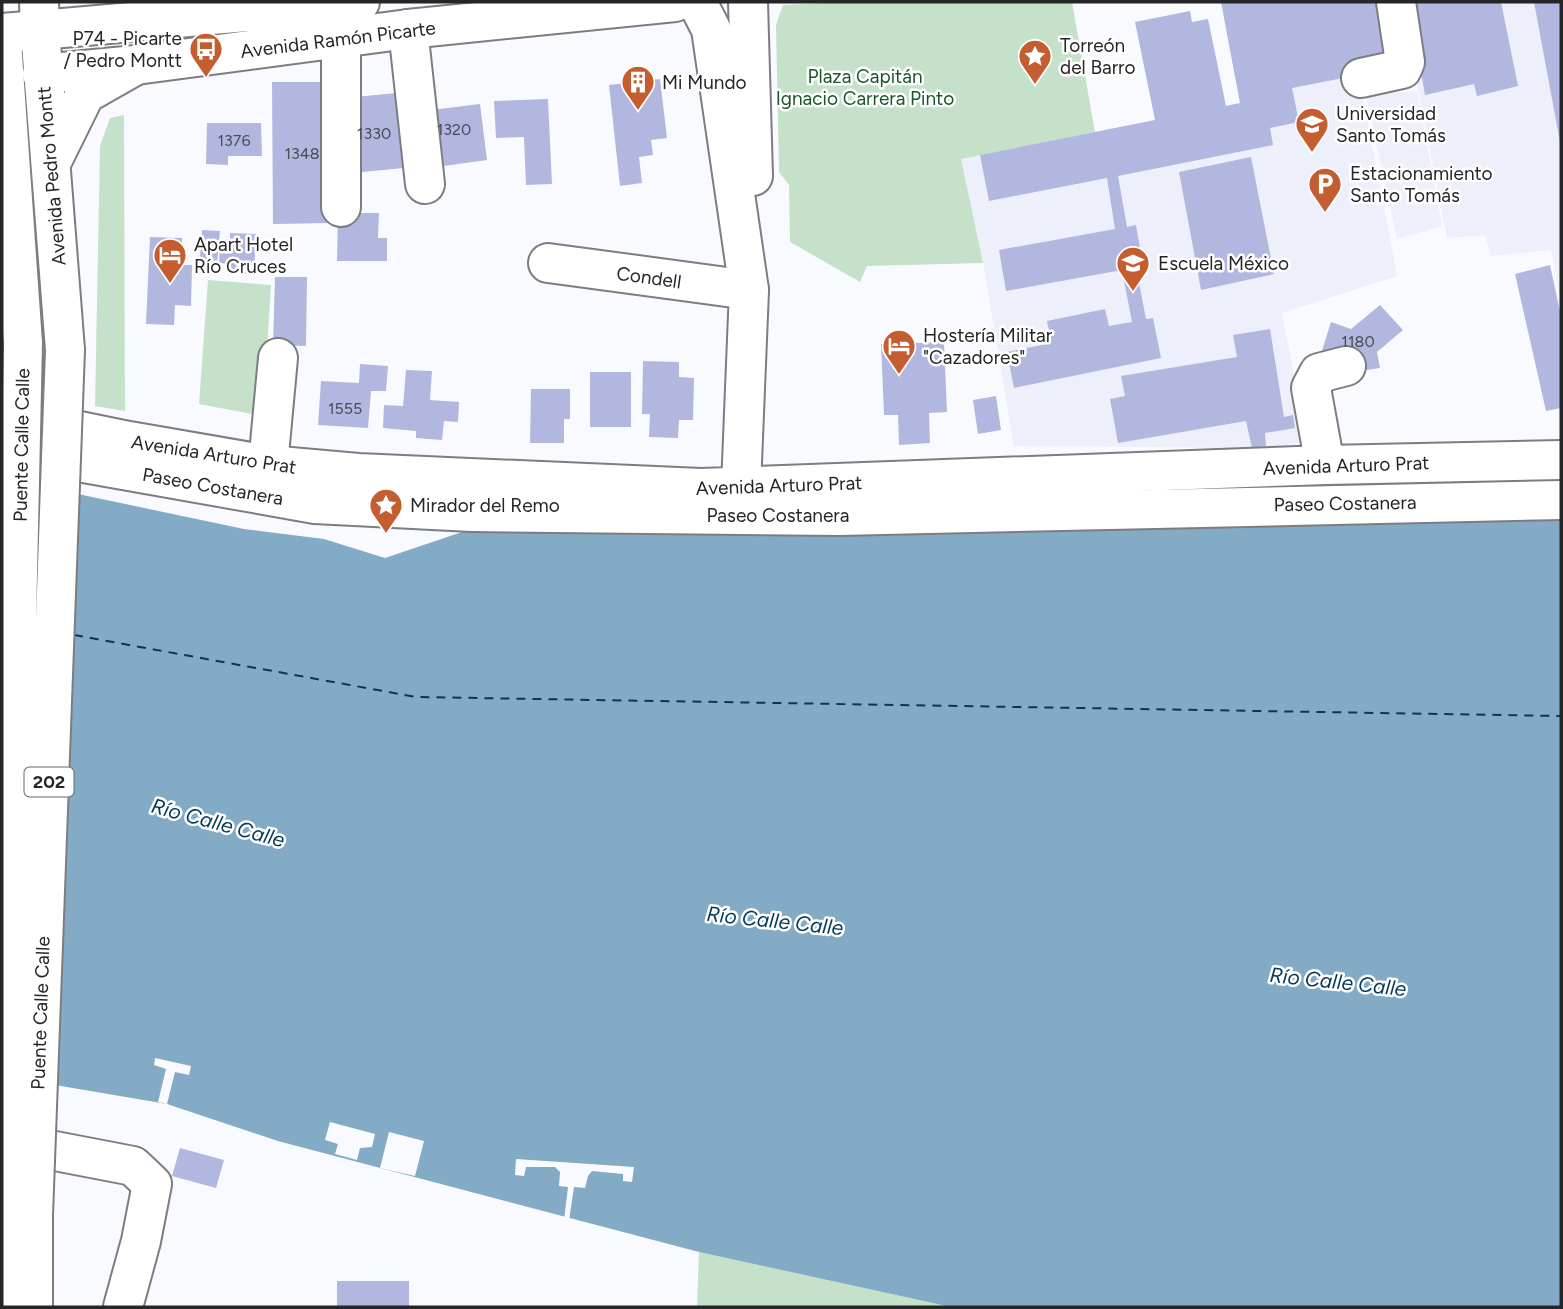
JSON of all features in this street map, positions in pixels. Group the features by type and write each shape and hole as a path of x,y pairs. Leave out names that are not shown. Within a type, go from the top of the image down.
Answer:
{"main road":[{"name":"Avenida Ramón Picarte","path":"2,33 39,16 360,2"},
{"name":"Avenida Ramón Picarte","path":"2,64 42,74 136,65 408,29 675,2"},
{"path":"697,2 711,29 749,290 741,487"},
{"path":"744,243 753,203 748,2"},
{"path":"1361,78 1402,69 1405,62 1396,2"},
{"name":"Avenida Pedro Montt","path":"39,16 65,349"},
{"path":"408,29 425,184"},
{"path":"341,39 341,207"},
{"name":"Avenida Pedro Montt","path":"2,64 23,343"},
{"path":"50,165 85,94 136,65"},
{"name":"Condell","path":"548,263 749,290"},
{"name":"Puente Calle Calle","path":"18,1217 23,343"},
{"name":"Puente Calle Calle","path":"18,1217 65,349"},
{"path":"268,465 278,358"},
{"path":"1325,466 1311,388 1319,373 1346,366"},
{"name":"Avenida Arturo Prat","path":"2,415 268,465 358,473 701,488 1561,460"},
{"name":"Paseo Costanera","path":"2,443 84,463 315,504 472,512 839,516 1561,500"},
{"path":"2,1140 133,1166 152,1184 141,1241 123,1307"},
{"name":"202","path":"3,1307 18,1217"},
{"name":"202","path":"18,1217 33,1307"}],"shaded area":[{"path":"1221,2 1561,2 1561,301 1551,250 1491,256 1485,235 1447,238 1416,79 1361,86 1397,276 1282,313 1307,443 1252,448 1014,446 983,263 960,159 1240,103"},
{"path":"1393,89 1393,93 1417,91 1442,226 1397,239 1366,95"}],"green space":[{"name":"Plaza Capitán Ignacio Carrera Pinto","path":"854,2 1072,2 1095,132 961,159 983,263 867,266 860,282 790,242 789,185 779,172 776,25 783,5"},
{"path":"124,115 125,411 95,406 100,146 110,118"},
{"path":"208,280 271,285 263,416 199,404"},
{"path":"699,1252 951,1307 697,1307"}],"water":[{"name":"Río Calle Calle","path":"2,478 244,529 324,539 385,558 471,529 1561,519 1561,1307 951,1307 699,1252 278,1141 167,1104 2,1076"}],"pier":[{"path":"155,1058 191,1066 189,1075 175,1072 167,1104 158,1102 166,1069 154,1065"},
{"path":"330,1122 375,1134 372,1147 360,1148 357,1160 335,1154 338,1144 325,1140"},
{"path":"389,1132 424,1141 415,1176 380,1168"},
{"path":"516,1159 634,1167 632,1182 623,1181 623,1174 592,1171 585,1188 574,1187 569,1221 564,1220 568,1187 559,1186 560,1172 555,1167 526,1167 524,1176 515,1175"}],"building":[{"path":"1221,2 1376,2 1389,69 1292,88 1299,122 1270,128 1273,145 1118,176 1127,227 1136,225 1143,266 1136,267 1146,319 1153,318 1161,358 1014,388 1007,352 1051,343 1047,321 1105,309 1109,326 1132,322 1122,270 1006,291 999,250 1115,229 1107,178 989,201 980,155 1155,120 1135,22 1190,11 1192,22 1208,19 1226,106 1240,103"},
{"path":"1409,2 1501,2 1518,86 1477,96 1474,84 1425,95"},
{"path":"1534,2 1561,2 1561,142 1560,142"},
{"name":"Mi Mundo","path":"660,79 667,138 651,140 653,155 639,157 642,183 620,186 609,85"},
{"path":"272,82 331,82 331,223 273,224"},
{"path":"396,93 404,168 352,173 345,98"},
{"path":"548,99 552,184 526,185 524,137 496,138 494,101"},
{"path":"480,104 487,160 444,166 442,151 434,152 423,111"},
{"path":"207,123 261,123 262,156 228,156 228,165 206,164"},
{"path":"1251,157 1274,274 1201,290 1179,172"},
{"path":"338,213 379,213 378,238 387,238 387,261 337,261"},
{"path":"202,230 220,231 217,264 211,264 210,272 199,271"},
{"path":"230,233 256,234 254,274 229,273 229,264 219,263 220,239 230,239"},
{"name":"Apart Hotel Río Cruces","path":"150,237 182,238 181,265 192,265 191,306 175,305 174,325 146,324"},
{"path":"1550,265 1561,316 1561,408 1546,411 1515,274"},
{"path":"275,277 307,277 306,346 273,345"},
{"path":"1380,305 1403,330 1377,352 1380,368 1353,372 1321,354 1331,322 1351,329"},
{"path":"1270,329 1284,417 1293,415 1295,428 1265,433 1266,446 1252,448 1246,421 1118,443 1110,399 1125,396 1121,376 1237,357 1233,335"},
{"path":"944,342 947,412 929,413 930,443 899,445 898,415 884,415 881,344"},
{"path":"643,361 679,362 679,377 694,378 693,420 679,420 678,438 649,437 650,414 642,414"},
{"path":"360,364 388,366 386,391 371,391 368,428 318,425 321,381 359,383"},
{"path":"406,370 432,371 430,400 459,402 458,422 444,421 442,440 416,438 416,431 383,428 384,405 403,406"},
{"path":"590,372 631,372 631,427 590,427"},
{"path":"531,389 570,389 570,419 564,419 564,443 530,443"},
{"path":"996,396 1001,430 978,434 973,400"},
{"path":"180,1148 224,1160 216,1188 172,1176"},
{"path":"337,1281 409,1281 409,1307 337,1307"}],"ferry route":[{"path":"74,635 416,697 1561,716"}],"place":[{"name":"P74 - Picarte / Pedro Montt","path":"206,79"},
{"name":"Torreón del Barro","path":"1035,86"},
{"name":"Mi Mundo","path":"638,112"},
{"name":"Universidad Santo Tomás","path":"1312,154"},
{"name":"Estacionamiento Santo Tomás","path":"1325,214"},
{"name":"Apart Hotel Río Cruces","path":"170,285"},
{"name":"Escuela México","path":"1133,293"},
{"name":"Hostería Militar \"Cazadores\"","path":"899,376"},
{"name":"Mirador del Remo","path":"386,535"}]}
